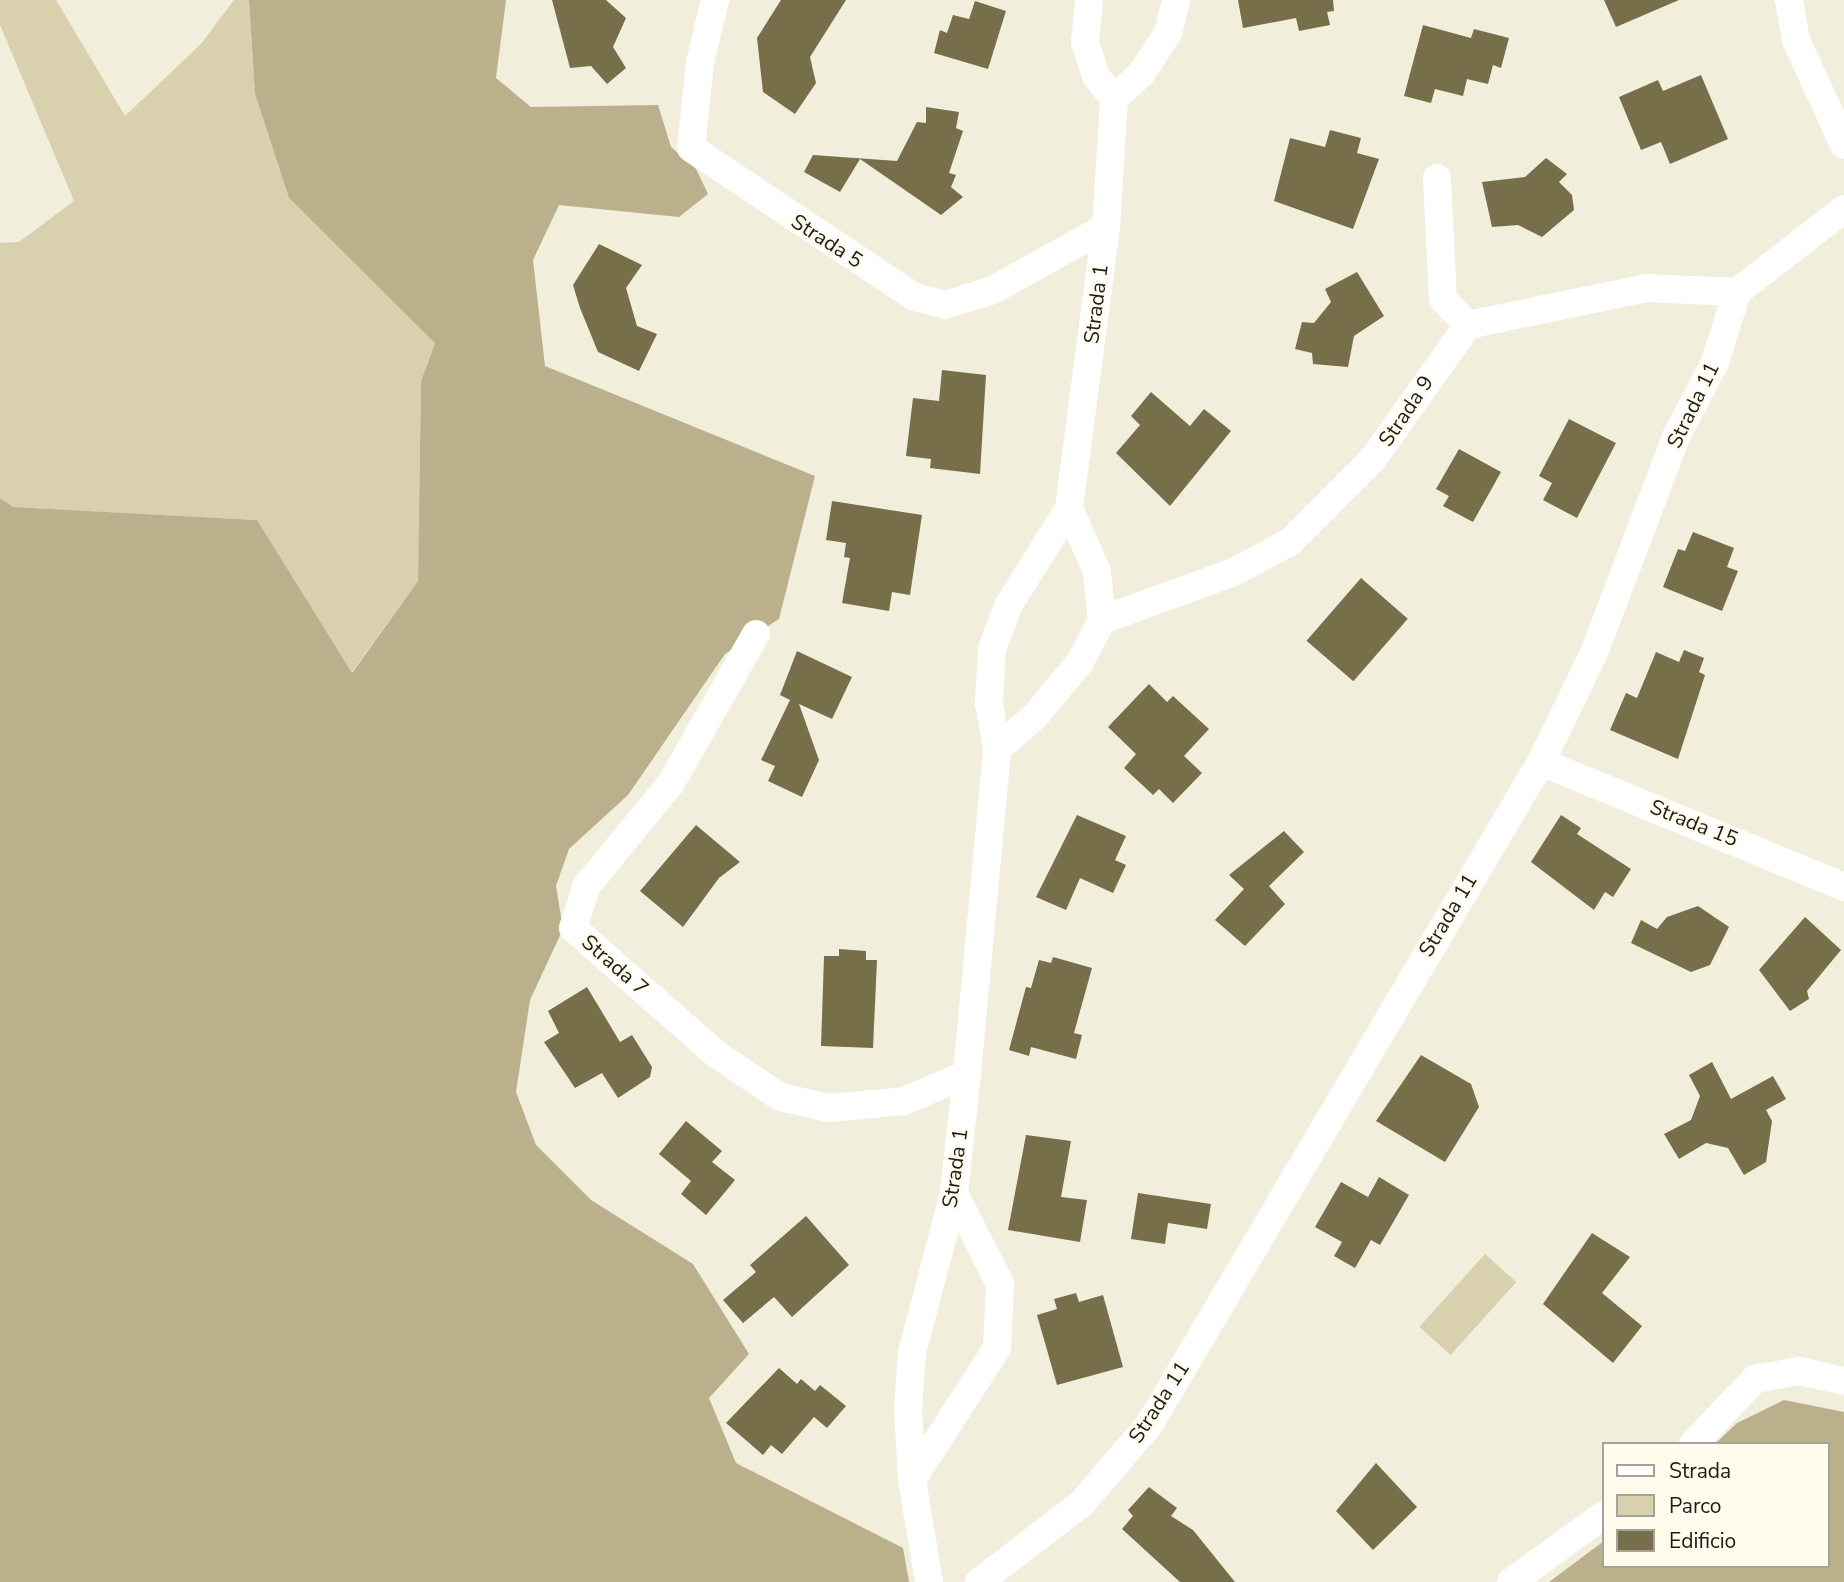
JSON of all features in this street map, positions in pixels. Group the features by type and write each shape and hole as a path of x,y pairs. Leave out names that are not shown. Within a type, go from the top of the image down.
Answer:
{"street":[{"name":"Strada 5","path":"715,0 700,63 691,148 914,297 945,305 993,290 1106,228"},
{"path":"1089,0 1085,43 1096,76 1114,99 1141,74 1168,33 1176,0"},
{"path":"1789,0 1796,40 1842,138"},
{"name":"Strada 1","path":"929,1582 912,1480 912,1353 954,1193 996,749 989,703 992,649 1007,606 1069,508 1106,228 1114,99"},
{"path":"1437,178 1443,299 1468,325 1646,288 1737,292 1844,209"},
{"name":"Strada 11","path":"979,1582 1082,1504 1149,1425 1541,762 1594,653 1676,437 1715,362 1737,292"},
{"name":"Strada 9","path":"1102,620 1234,572 1290,542 1373,459 1468,325"},
{"path":"996,749 1035,716 1080,662 1102,620 1097,572 1069,508"},
{"name":"Strada 7","path":"756,634 671,783 586,887 573,928 716,1054 780,1097 829,1108 904,1101 967,1074"},
{"name":"Strada 15","path":"1541,762 1844,887"},
{"path":"912,1480 997,1348 1000,1284 954,1193"},
{"path":"1695,1442 1755,1379 1799,1371 1844,1381"},
{"path":"1511,1582 1602,1516"}],"green space":[{"path":"0,0 56,0 125,116 201,44 234,0 249,0 255,94 289,198 435,342 421,381 418,581 351,673 257,520 12,507 0,498 0,243 19,242 74,201 0,25"},
{"path":"1485,1254 1516,1282 1451,1355 1419,1327"}],"shaded area":[{"path":"249,0 506,0 496,78 531,107 658,105 671,147 696,169 708,194 679,217 559,205 533,260 545,366 815,476 779,619 725,654 628,795 569,849 556,886 563,929 530,1000 516,1092 536,1145 591,1200 693,1264 749,1354 709,1398 736,1463 903,1548 909,1582 0,1582 0,498 13,507 257,520 352,673 418,581 421,381 435,343 289,198 255,94"},
{"path":"1784,1400 1844,1412 1844,1582 1549,1582 1602,1542 1602,1568 1830,1568 1830,1442 1717,1442 1737,1423"}],"building":[{"path":"552,0 606,0 626,18 613,47 626,68 607,84 591,66 570,68"},
{"path":"781,0 846,0 810,57 816,83 795,114 763,92 757,38"},
{"path":"1238,0 1333,0 1334,11 1327,12 1330,25 1299,31 1296,18 1243,28"},
{"path":"1604,0 1679,0 1616,27"},
{"path":"975,1 1006,11 988,69 934,53 940,30 947,33 953,15 969,19"},
{"path":"1423,25 1471,38 1474,29 1509,38 1501,68 1493,65 1488,84 1467,79 1463,96 1435,89 1431,103 1404,96"},
{"path":"1701,75 1728,139 1670,164 1661,142 1641,150 1619,97 1658,80 1663,91"},
{"path":"926,107 959,112 956,128 963,131 949,173 956,175 951,187 963,197 941,215 860,159 840,192 804,172 813,155 897,161 917,122 926,123"},
{"path":"1330,130 1361,138 1357,153 1379,159 1353,229 1274,201 1290,138 1325,147"},
{"path":"1546,158 1567,174 1559,182 1572,195 1574,210 1542,237 1518,225 1492,227 1482,182 1525,177"},
{"path":"599,244 642,265 626,288 637,326 657,334 639,371 598,352 580,308 573,285"},
{"path":"1357,272 1384,316 1354,336 1348,367 1313,364 1312,353 1295,349 1302,322 1314,323 1331,302 1325,289"},
{"path":"942,370 986,375 980,474 930,468 931,459 906,456 913,398 939,401"},
{"path":"1151,392 1190,426 1204,409 1231,431 1170,506 1116,453 1140,425 1131,416"},
{"path":"1569,419 1616,443 1577,518 1543,500 1552,483 1539,476"},
{"path":"1459,449 1501,472 1473,522 1443,506 1449,496 1436,489"},
{"path":"832,501 922,515 910,595 892,592 889,611 842,603 850,558 844,557 846,543 826,540"},
{"path":"1693,532 1734,548 1727,567 1738,571 1722,611 1663,587 1678,549 1685,551"},
{"path":"1361,578 1408,619 1353,681 1307,641"},
{"path":"1684,650 1704,658 1699,672 1705,675 1678,759 1610,730 1626,693 1637,698 1656,652 1679,662"},
{"path":"797,651 852,677 832,719 799,704 819,760 802,797 768,781 775,766 761,760 790,700 780,695"},
{"path":"1149,684 1167,702 1173,696 1209,729 1184,756 1202,773 1173,803 1159,789 1153,795 1124,768 1136,754 1108,727"},
{"path":"1077,815 1126,836 1115,860 1126,865 1113,893 1080,878 1066,910 1036,897"},
{"path":"1561,815 1581,828 1577,834 1631,869 1613,897 1605,892 1594,910 1531,862"},
{"path":"696,825 740,862 719,878 683,927 640,891"},
{"path":"1284,831 1304,852 1269,886 1285,904 1245,946 1215,920 1244,889 1229,875"},
{"path":"1698,906 1729,927 1710,965 1691,972 1631,943 1641,920 1657,929 1667,917"},
{"path":"1805,917 1841,950 1807,991 1809,999 1790,1011 1759,970"},
{"path":"839,949 866,951 866,960 877,960 873,1048 821,1046 824,956 839,956"},
{"path":"1053,957 1092,968 1074,1033 1082,1035 1076,1059 1031,1047 1029,1056 1009,1050 1026,987 1031,988 1039,960 1051,963"},
{"path":"587,987 620,1042 632,1035 652,1067 650,1077 618,1098 602,1073 575,1088 544,1042 559,1033 548,1011"},
{"path":"1421,1055 1471,1084 1479,1107 1445,1162 1376,1121"},
{"path":"1712,1062 1731,1099 1773,1076 1786,1099 1766,1110 1772,1121 1766,1162 1744,1175 1728,1148 1706,1143 1679,1159 1664,1134 1691,1120 1700,1096 1689,1075"},
{"path":"686,1121 722,1151 712,1162 735,1180 706,1215 681,1194 691,1181 659,1154"},
{"path":"1026,1135 1071,1141 1061,1197 1087,1200 1080,1242 1008,1230"},
{"path":"1379,1177 1409,1195 1380,1245 1371,1240 1355,1268 1334,1256 1342,1242 1315,1227 1341,1182 1368,1197"},
{"path":"1138,1193 1211,1204 1207,1229 1168,1223 1165,1244 1131,1239"},
{"path":"806,1216 849,1265 792,1317 774,1297 743,1323 723,1300 756,1272 750,1265"},
{"path":"1592,1233 1630,1257 1602,1293 1642,1326 1613,1363 1543,1304"},
{"path":"1076,1293 1079,1302 1103,1295 1123,1367 1057,1385 1037,1315 1057,1309 1054,1299"},
{"path":"779,1368 797,1384 801,1379 815,1391 820,1385 846,1406 827,1428 814,1417 782,1454 771,1445 763,1455 726,1423"},
{"path":"1376,1463 1417,1507 1373,1550 1336,1511"},
{"path":"1149,1487 1177,1508 1171,1516 1193,1530 1235,1582 1180,1582 1122,1529 1133,1516 1128,1510"}]}
